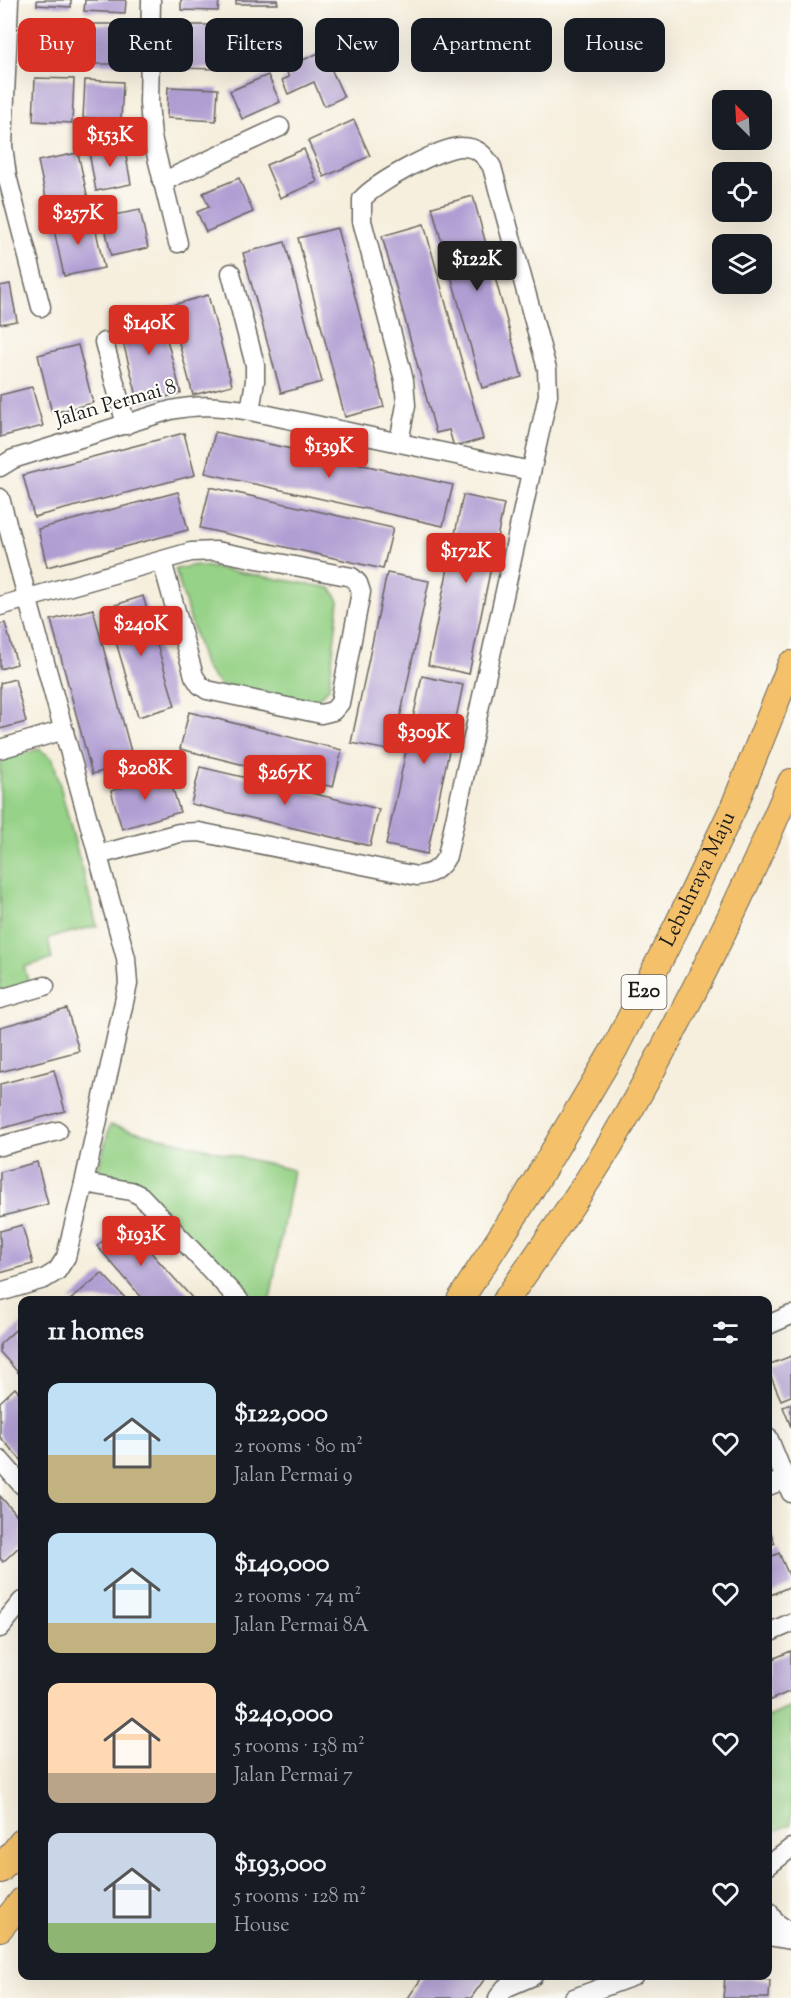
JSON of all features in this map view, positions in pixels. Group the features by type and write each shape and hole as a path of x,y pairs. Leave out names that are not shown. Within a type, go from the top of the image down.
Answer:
{"highway":[{"name":"Lebuhraya Maju","path":"463,1296 545,1167 620,1038 735,804 791,664"},
{"name":"Lebuhraya Maju","path":"509,1296 608,1147 668,1043 720,941 791,782"},
{"path":"0,1869 18,1847"},
{"path":"0,1928 18,1906"}],"street":[{"path":"9,0 3,146 6,176 41,306"},
{"path":"151,0 149,103 152,137 178,243"},
{"path":"162,182 280,127"},
{"path":"99,855 179,833 199,832 417,876 435,871 447,856 548,395 547,369 492,167 486,156 463,146 449,148 382,181 362,199 362,221 404,380 406,405 399,442"},
{"path":"231,273 255,365 250,411"},
{"path":"104,342 126,425"},
{"name":"Jalan Permai 8","path":"0,467 13,459 171,410 193,405 213,405 531,471"},
{"path":"0,498 99,855 126,958 128,984 66,1257 57,1270 44,1279 0,1292"},
{"path":"0,606 191,552 216,551 352,577 358,583 361,592 340,703 333,711 321,714 207,690 200,685 194,676 162,561"},
{"path":"0,749 64,730"},
{"path":"0,999 45,986"},
{"path":"0,1146 58,1131"},
{"path":"84,1183 131,1191 141,1196 235,1296"},
{"path":"772,1323 791,1315"},
{"path":"772,1446 789,1483 772,1485"},
{"path":"0,1460 18,1480"},
{"path":"0,1628 18,1606"},
{"path":"772,1631 791,1623"},
{"path":"772,1865 791,1848"},
{"path":"772,1867 791,1861"},
{"path":"772,1918 791,1933"},
{"path":"772,1937 791,1940"},
{"path":"501,1993 525,1980"},
{"path":"574,1998 623,1980"}],"green space":[{"path":"196,565 331,588 339,601 329,688 316,701 220,685 205,668 175,569"},
{"path":"39,749 53,759 97,926 48,938 52,959 24,967 30,987 0,995 0,760"},
{"path":"110,1125 293,1170 271,1296 240,1296 141,1184 109,1180 98,1170"},
{"path":"791,1707 791,1824 772,1832 772,1715"}],"building":[{"path":"37,0 71,0 71,7 37,5"},
{"path":"85,0 126,0 125,13 84,11"},
{"path":"181,0 219,0 218,11 181,10"},
{"path":"236,0 277,0 278,4 236,4"},
{"path":"96,24 108,24 108,64 96,64"},
{"path":"193,25 205,25 205,69 193,68"},
{"path":"315,55 315,72 333,72 344,97 324,106 314,82 288,94 282,80 289,77 287,72 303,72 303,60"},
{"path":"268,75 280,102 242,119 230,91"},
{"path":"35,78 74,79 72,123 33,121"},
{"path":"85,80 123,82 121,120 83,118"},
{"path":"168,87 218,89 216,121 167,118"},
{"path":"354,120 370,156 324,177 308,141"},
{"path":"124,145 131,184 96,191 89,152"},
{"path":"304,149 317,182 280,198 266,165"},
{"path":"78,153 88,199 48,207 38,161"},
{"path":"239,178 253,212 206,232 197,212 209,207 203,193"},
{"path":"473,196 522,377 482,388 432,207"},
{"path":"140,210 148,248 111,256 103,217"},
{"path":"93,217 104,268 64,276 53,225"},
{"path":"424,224 483,439 454,447 449,430 436,433 382,236"},
{"path":"337,228 384,407 345,417 298,238"},
{"path":"285,242 322,382 281,393 243,253"},
{"path":"10,284 17,321 0,324 0,286"},
{"path":"208,295 232,385 193,395 169,306"},
{"path":"159,309 181,393 139,404 117,319"},
{"path":"78,345 93,403 52,413 38,355"},
{"path":"32,387 43,426 0,437 0,395"},
{"path":"215,432 453,485 443,526 205,473"},
{"path":"184,433 195,475 34,517 23,475"},
{"path":"210,487 393,528 383,569 200,528"},
{"path":"178,492 188,530 47,567 38,529"},
{"path":"463,495 504,504 469,674 428,665"},
{"path":"387,573 429,581 393,751 351,743"},
{"path":"143,596 175,706 138,717 106,608"},
{"path":"93,609 134,763 92,774 51,620"},
{"path":"5,623 17,664 0,669 0,624"},
{"path":"422,676 463,685 427,854 386,845"},
{"path":"15,679 26,722 0,729 0,683"},
{"path":"189,712 342,750 333,787 180,749"},
{"path":"200,767 379,809 370,846 191,804"},
{"path":"168,773 180,812 122,829 111,791"},
{"path":"67,1009 79,1051 0,1072 0,1027"},
{"path":"54,1070 65,1111 0,1129 0,1084"},
{"path":"37,1162 48,1204 0,1217 0,1172"},
{"path":"124,1222 190,1296 141,1296 97,1246"},
{"path":"22,1225 33,1264 0,1273 0,1231"},
{"path":"102,1273 123,1296 75,1296"},
{"path":"18,1328 18,1372 0,1352 0,1344"},
{"path":"791,1356 791,1396 781,1400 772,1379 772,1363"},
{"path":"15,1388 18,1391 18,1457 0,1437 0,1402"},
{"path":"791,1404 791,1427 783,1407"},
{"path":"0,1496 18,1516 18,1548 3,1562 0,1558"},
{"path":"779,1553 791,1580 791,1586 772,1594 772,1556"},
{"path":"791,1651 791,1691 772,1699 772,1659"},
{"path":"420,1980 484,1980 471,1998 408,1998"},
{"path":"725,1980 770,1980 769,1998 723,1998"}]}
